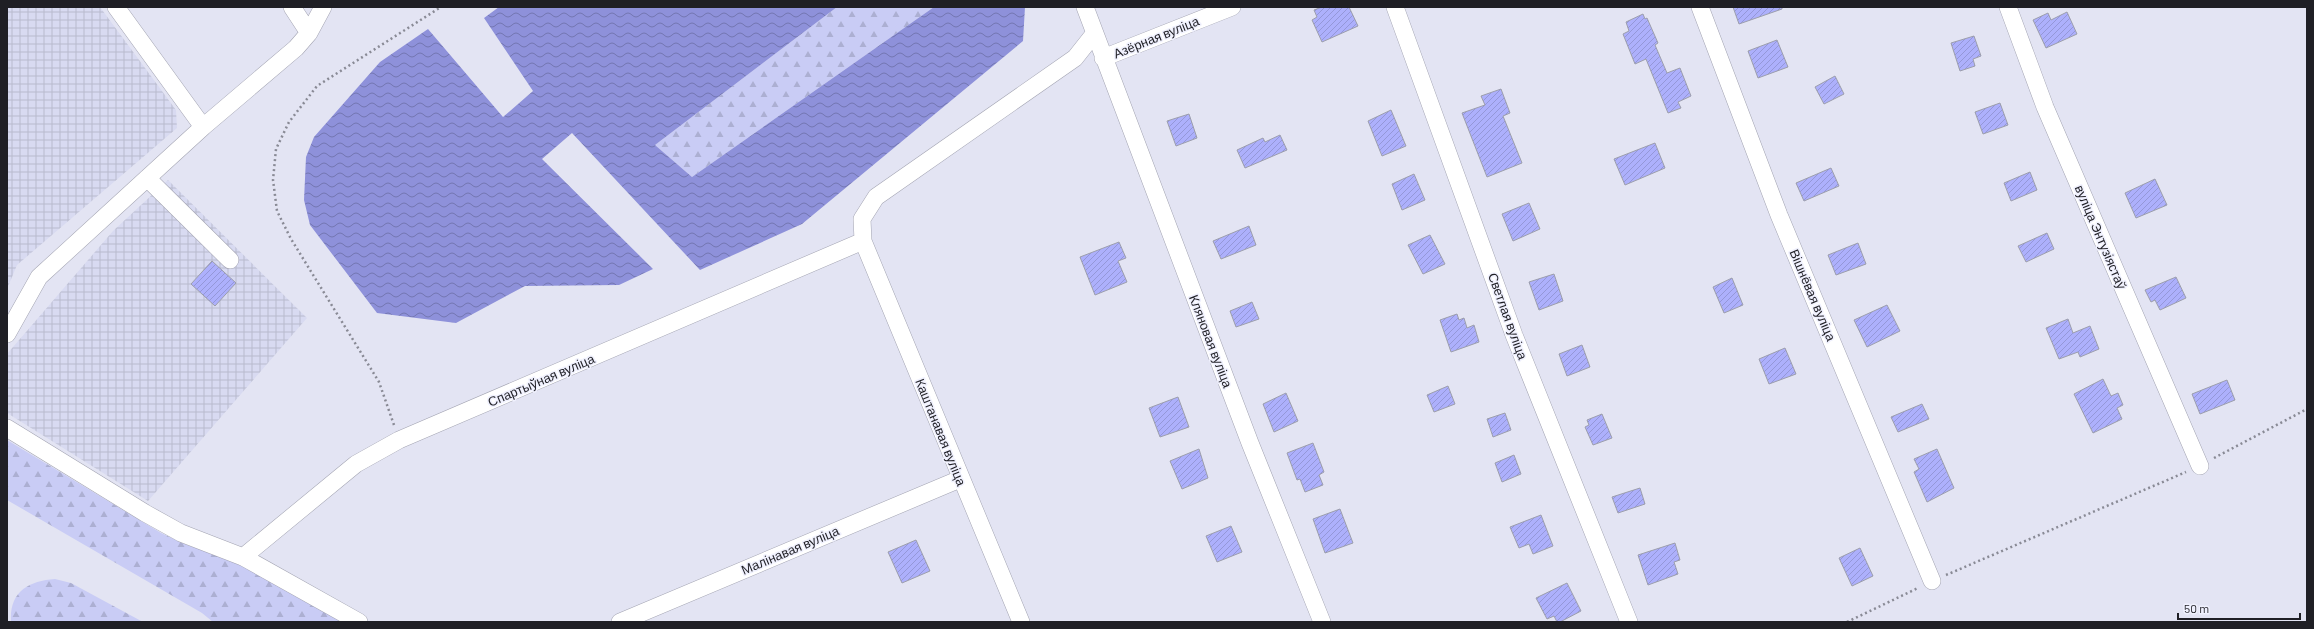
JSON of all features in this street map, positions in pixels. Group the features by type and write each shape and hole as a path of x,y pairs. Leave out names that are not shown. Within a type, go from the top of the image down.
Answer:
{"street":[{"path":"116,7 203,127"},
{"path":"292,7 309,33"},
{"path":"305,7 309,33"},
{"path":"7,334 39,277 203,127 296,48 309,33 323,7"},
{"name":"Кляновая вуліца","path":"1085,7 1250,444 1322,622"},
{"name":"Азёрная вуліца","path":"1103,58 1232,7"},
{"name":"Светлая вуліца","path":"1395,7 1514,335 1629,622"},
{"name":"Вішнёвая вуліца","path":"1700,7 1779,215 1932,581"},
{"name":"вуліца Энтузіястаў","path":"2008,7 2045,108 2200,466"},
{"name":"Каштанавая вуліца","path":"1021,622 960,479 863,242 862,219 876,197 1075,58 1094,34"},
{"path":"147,178 230,260"},
{"name":"Спартыўная вуліца","path":"243,557 356,464 399,440 863,242"},
{"path":"7,428 145,513 181,532 243,557 359,622"},
{"name":"Малінавая вуліца","path":"620,622 960,479"}],"path":[{"path":"399,440 379,382 291,239 277,211 273,180 276,149 289,122 317,86 441,7"},
{"path":"1847,622 1932,581 2200,466 2307,409"}],"shaded area":[{"path":"7,7 100,7 176,110 177,128 17,265 7,289"},
{"path":"168,180 307,318 148,501 7,413 7,354 113,231"}],"green space":[{"path":"837,7 934,7 692,177 655,145"},
{"path":"7,440 161,533 187,545 243,563 342,622 213,622 202,613 7,500"},
{"path":"55,579 71,583 143,622 11,622 13,603 22,590 36,582"}],"water":[{"path":"499,7 837,7 655,145 692,177 934,7 1025,7 1023,41 802,224 700,270 572,133 542,159 653,269 619,285 525,286 456,323 377,313 310,225 304,200 306,157 314,137 380,62 428,29 503,117 533,91 484,18"}],"building":[{"path":"1322,7 1349,7 1358,26 1322,42 1312,20 1317,17 1314,10"},
{"path":"1733,7 1782,7 1782,9 1739,24"},
{"path":"2067,12 2077,34 2046,48 2033,20 2048,13 2051,20"},
{"path":"1643,14 1645,19 1647,18 1658,43 1655,45 1667,73 1680,68 1691,96 1678,102 1681,108 1668,113 1646,59 1635,64 1623,34 1629,31 1626,22"},
{"path":"1974,36 1981,56 1973,59 1975,66 1960,71 1951,43"},
{"path":"1777,40 1788,67 1758,78 1748,51"},
{"path":"1835,76 1844,94 1824,104 1815,87"},
{"path":"1501,89 1510,113 1503,116 1522,163 1487,177 1462,113 1485,105 1481,96"},
{"path":"2000,103 2008,125 1983,134 1975,112"},
{"path":"1391,110 1406,146 1382,156 1368,121"},
{"path":"1189,114 1197,138 1176,146 1167,121"},
{"path":"1280,135 1287,150 1245,168 1237,150 1263,138 1265,142"},
{"path":"1655,143 1665,168 1625,185 1614,159"},
{"path":"1831,168 1839,186 1804,201 1796,183"},
{"path":"2030,172 2037,190 2011,201 2004,183"},
{"path":"1414,174 1425,200 1402,210 1392,184"},
{"path":"2155,179 2167,205 2136,218 2125,193"},
{"path":"1529,203 1540,229 1513,241 1502,214"},
{"path":"1249,226 1256,245 1221,259 1213,241"},
{"path":"2047,233 2054,249 2026,262 2018,246"},
{"path":"1430,235 1445,264 1423,274 1408,245"},
{"path":"1119,242 1126,258 1118,261 1127,282 1095,295 1080,257"},
{"path":"1858,243 1866,264 1836,275 1828,255"},
{"path":"212,261 236,283 215,306 191,284"},
{"path":"1554,274 1563,301 1539,310 1529,282"},
{"path":"2176,277 2186,298 2160,310 2155,300 2151,302 2145,290"},
{"path":"1732,278 1743,305 1724,313 1713,287"},
{"path":"1252,302 1259,319 1236,327 1230,311"},
{"path":"1887,305 1900,331 1867,347 1854,320"},
{"path":"1457,314 1459,320 1464,318 1467,328 1474,325 1479,342 1451,352 1440,320"},
{"path":"2068,319 2073,333 2090,326 2099,349 2080,357 2078,352 2059,359 2046,328"},
{"path":"1582,345 1590,367 1567,376 1559,354"},
{"path":"1785,348 1796,374 1769,384 1759,359"},
{"path":"2103,379 2111,396 2118,393 2123,405 2117,408 2122,419 2093,433 2074,394"},
{"path":"2227,380 2235,400 2200,414 2192,394"},
{"path":"1448,386 1455,404 1434,412 1427,395"},
{"path":"1286,393 1298,421 1274,432 1263,404"},
{"path":"1178,397 1189,427 1160,437 1149,408"},
{"path":"1922,404 1929,419 1898,432 1891,417"},
{"path":"1505,413 1511,430 1493,437 1487,419"},
{"path":"1602,414 1612,438 1593,445 1585,427 1589,425 1587,420"},
{"path":"1313,443 1324,472 1319,475 1323,485 1305,492 1300,479 1297,480 1287,453"},
{"path":"1199,449 1208,478 1182,489 1170,461"},
{"path":"1937,449 1954,488 1927,502 1914,472 1919,469 1914,459"},
{"path":"1514,455 1521,474 1502,482 1495,463"},
{"path":"1640,488 1645,504 1618,513 1612,497"},
{"path":"1340,509 1353,543 1325,553 1313,519"},
{"path":"1541,515 1553,546 1533,554 1529,544 1519,548 1510,527"},
{"path":"1231,526 1242,552 1217,562 1206,536"},
{"path":"916,540 930,571 902,583 888,552"},
{"path":"1675,543 1680,560 1674,562 1678,574 1648,585 1638,555"},
{"path":"1860,548 1873,576 1852,586 1839,558"},
{"path":"1567,583 1581,611 1560,622 1557,622 1554,616 1547,619 1536,598"}]}
